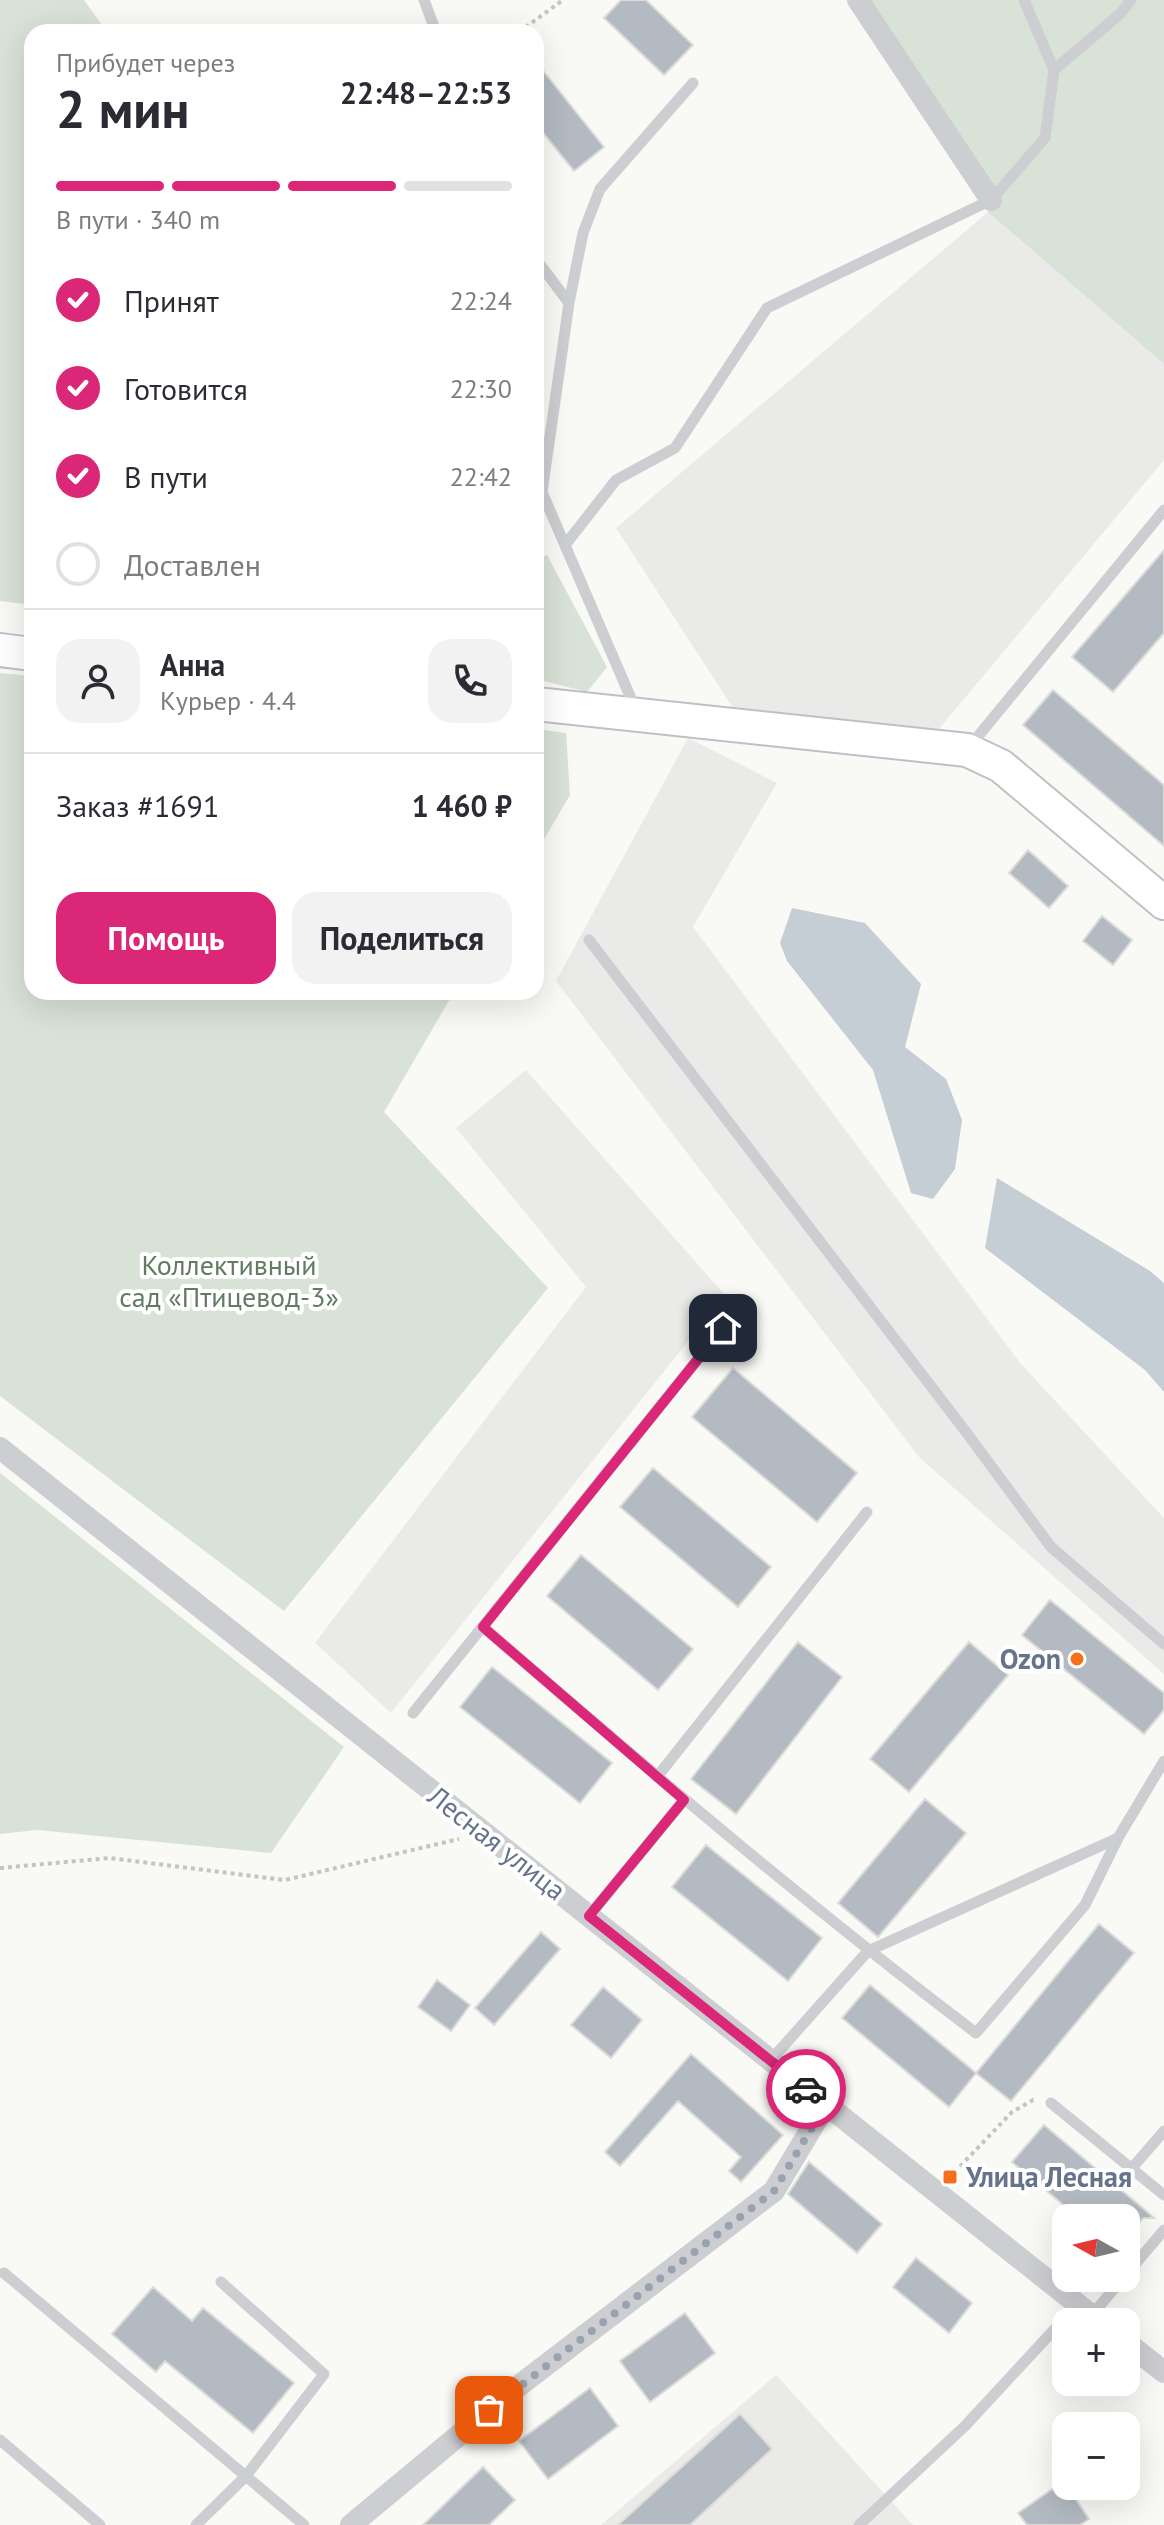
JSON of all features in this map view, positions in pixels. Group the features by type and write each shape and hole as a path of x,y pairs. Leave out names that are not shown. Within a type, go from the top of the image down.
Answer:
{"street":[{"path":"858,0 991,200"},
{"path":"0,650 24,653"},
{"path":"544,705 967,750 1001,766 1164,903"},
{"name":"Лесная улица","path":"0,1448 1082,2308"},
{"path":"351,2525 512,2391 774,2191 826,2104"},
{"path":"1140,2353 1164,2372"}],"lane":[{"path":"424,0 433,24"},
{"path":"565,545 616,480 675,448 767,308 991,200 1045,138 1054,70 1024,0"},
{"path":"1054,70 1121,13 1131,0"},
{"path":"544,478 569,303 583,233 600,189 693,83"},
{"path":"544,270 569,303"},
{"path":"544,497 637,714"},
{"path":"967,750 1161,519"},
{"path":"589,940 1051,1547 1164,1644"},
{"path":"413,1713 723,1328"},
{"path":"657,1777 867,1512"},
{"path":"483,1627 684,1800 868,1951 976,2033 1085,1905 1118,1838 1164,1761"},
{"path":"589,1916 684,1800"},
{"path":"771,2060 868,1951 1118,1838"},
{"path":"1051,2103 1164,2195"},
{"path":"1132,2168 1164,2131"},
{"path":"1140,2258 1164,2230"},
{"path":"4,2273 304,2525"},
{"path":"196,2525 246,2476 324,2374 221,2282"},
{"path":"1096,2308 1110,2292"},
{"path":"859,2525 1052,2348"},
{"path":"0,2440 100,2525"}],"path":[{"path":"530,24 563,0"},
{"path":"0,1868 110,1858 285,1880 485,1833"},
{"path":"936,2192 1012,2112 1033,2100 1051,2103"}],"shaded area":[{"path":"988,212 1164,364 1164,460 933,736 735,711 616,528"},
{"path":"688,738 777,783 693,927 1021,1364 1164,1518 1164,1674 919,1457 556,981"},
{"path":"792,908 865,923 921,984 905,1047 946,1079 962,1120 955,1169 933,1199 911,1193 873,1070 787,961 780,943"},
{"path":"526,1070 725,1295 391,1713 315,1643 586,1287 456,1128"},
{"path":"997,1178 1150,1271 1164,1283 1164,1392 1145,1370 985,1248"},
{"path":"776,2375 913,2525 601,2525"}],"green space":[{"path":"0,0 84,0 101,24 24,24 24,604 0,601"},
{"path":"858,0 1164,0 1164,364 988,212 991,200"},
{"path":"547,555 607,667 587,692 544,681 544,556"},
{"name":"Коллективный сад «Птицевод-3»","path":"0,673 24,675 24,1000 449,1000 384,1112 548,1288 284,1611 0,1396"},
{"path":"544,730 566,733 570,795 544,839"},
{"path":"0,1473 344,1747 271,1853 37,1830 0,1834"}],"building":[{"path":"621,0 646,0 693,45 664,75 604,18"},
{"path":"544,72 604,147 574,171 544,134"},
{"path":"1164,550 1164,633 1113,692 1072,657"},
{"path":"1053,690 1164,785 1164,846 1023,725"},
{"path":"1028,850 1068,886 1049,908 1009,873"},
{"path":"1102,916 1132,940 1113,965 1083,941"},
{"path":"733,1368 857,1473 817,1522 692,1417"},
{"path":"653,1468 771,1567 738,1607 620,1507"},
{"path":"581,1555 693,1649 658,1690 547,1596"},
{"path":"1050,1600 1164,1693 1164,1710 1144,1734 1022,1635"},
{"path":"798,1642 842,1677 736,1814 691,1779"},
{"path":"969,1642 1008,1675 909,1792 870,1759"},
{"path":"492,1667 612,1763 580,1803 460,1707"},
{"path":"925,1799 966,1833 878,1937 838,1903"},
{"path":"706,1845 822,1938 788,1981 672,1887"},
{"path":"1099,1924 1134,1953 1011,2101 976,2073"},
{"path":"541,1932 560,1949 494,2025 475,2008"},
{"path":"437,1980 470,2005 451,2031 418,2007"},
{"path":"870,1985 976,2073 949,2107 842,2018"},
{"path":"603,1987 642,2020 611,2058 571,2025"},
{"path":"691,2054 783,2135 741,2182 729,2171 741,2157 678,2101 620,2166 605,2152"},
{"path":"1044,2125 1137,2204 1062,2204 1012,2162"},
{"path":"809,2162 882,2224 857,2253 788,2194"},
{"path":"1140,2206 1154,2218 1143,2218 1140,2222"},
{"path":"916,2258 972,2303 949,2333 893,2287"},
{"path":"153,2287 192,2321 203,2308 294,2383 253,2433 165,2361 156,2372 112,2334"},
{"path":"685,2313 715,2353 650,2402 620,2361"},
{"path":"590,2388 618,2426 548,2479 519,2441"},
{"path":"740,2414 772,2449 690,2525 618,2525"},
{"path":"483,2467 515,2500 489,2525 423,2525"},
{"path":"1052,2489 1052,2500 1076,2500 1089,2519 1080,2525 1027,2525 1018,2513"}],"way so far":[{"path":"489,2410 774,2191 826,2104 806,2089"}],"place":[{"name":"Ozon","path":"1077,1659"},
{"name":"Улица Лесная","path":"950,2177"}],"route":[{"path":"723,1328 483,1627 684,1800 589,1916 806,2089"}]}
